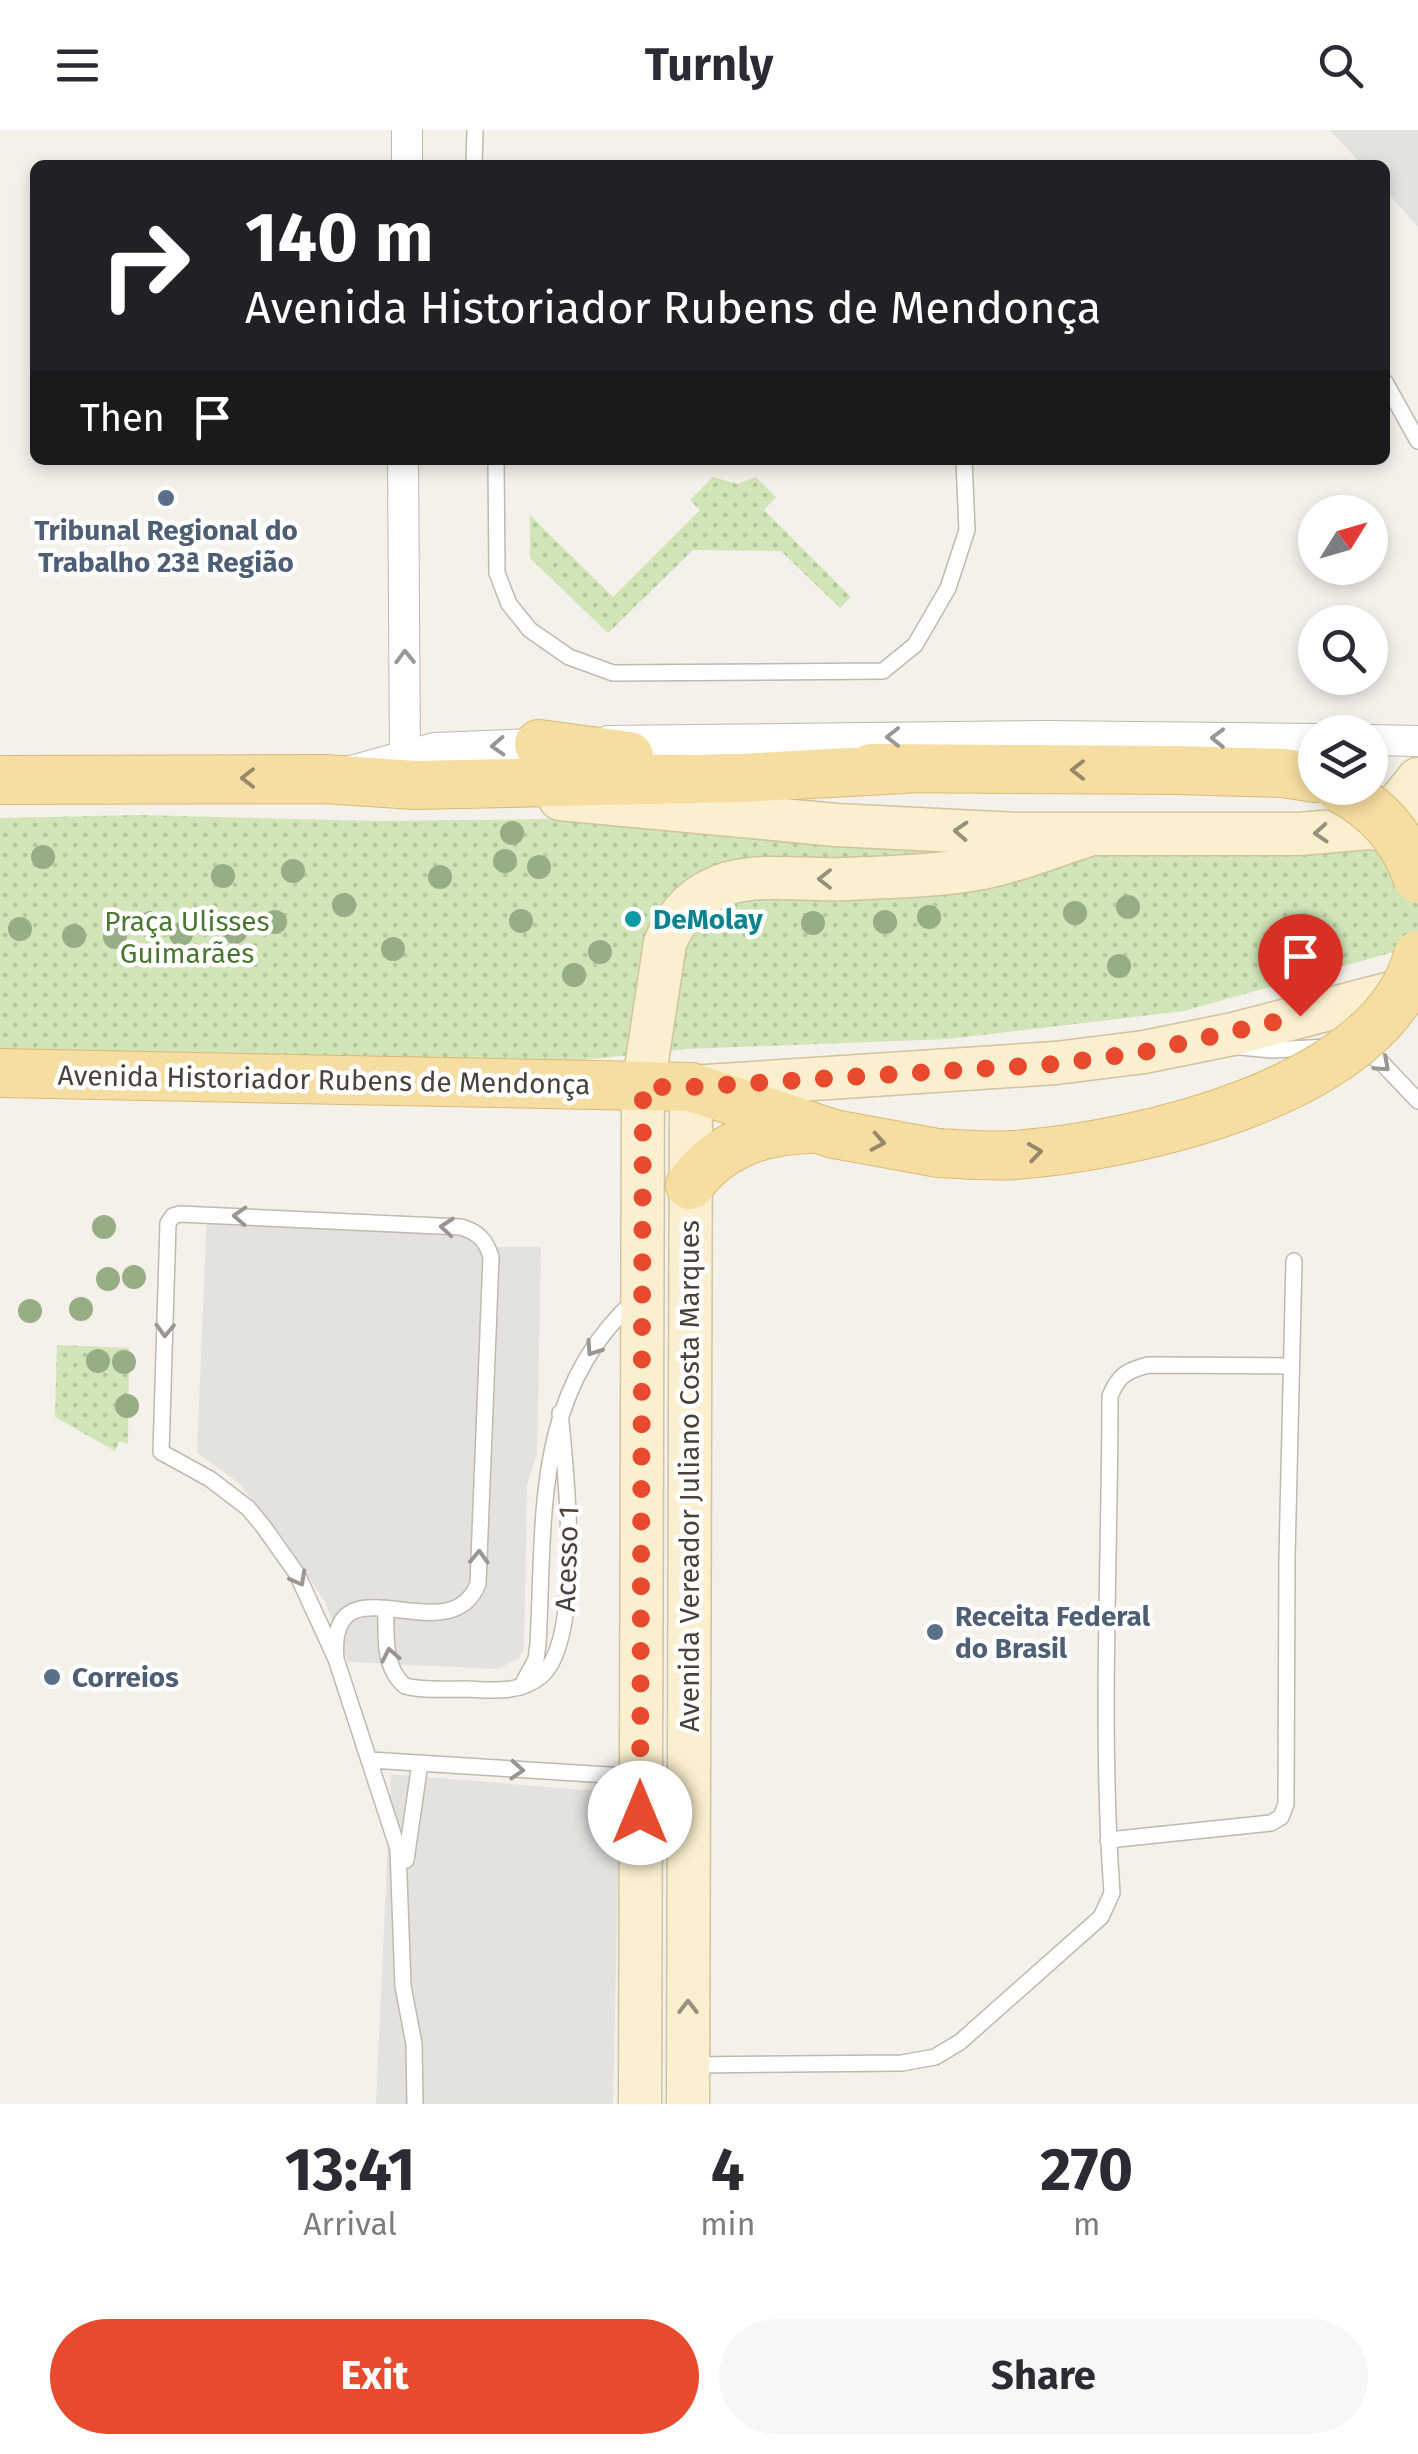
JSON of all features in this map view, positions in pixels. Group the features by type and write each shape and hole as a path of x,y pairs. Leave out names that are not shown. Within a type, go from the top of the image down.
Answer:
{"main road":[{"path":"539,744 623,755 904,770"},
{"path":"410,770 836,826 1092,834 1298,834 1397,826 1418,778"},
{"path":"0,780 324,779 410,770 740,778 904,770 1177,770 1298,775"},
{"path":"1368,805 1388,823 1409,853 1418,880"},
{"name":"Avenida Vereador Juliano Costa Marques","path":"640,2104 643,1087 665,943 674,922 702,895 730,883 982,868 1092,834"},
{"path":"691,1087 818,1129 938,1153 1014,1156 1109,1141 1195,1122 1274,1093 1337,1060 1392,1011 1412,980 1418,955"},
{"name":"Avenida Historiador Rubens de Mendonça","path":"0,1073 691,1087 1056,1064 1186,1044 1418,986"},
{"name":"Avenida Vereador Juliano Costa Marques","path":"688,2084 691,1087"},
{"path":"690,1185 702,1167 750,1139 788,1130 818,1129"}],"street":[{"path":"406,160 407,130"},
{"path":"403,465 410,770"},
{"path":"410,770 435,748 539,744 1047,736 1298,739"},
{"path":"1388,740 1418,740"}],"lane":[{"path":"474,160 475,130"},
{"path":"1390,391 1418,441"},
{"path":"496,465 497,572 509,604 530,630 570,657 614,673 882,671 915,646 948,588 967,530 964,465"},
{"path":"1186,1044 1272,1050 1340,1046 1358,1049 1381,1062 1418,1101"},
{"path":"336,1659 334,1644 342,1618 360,1608 452,1612 472,1598 478,1584 492,1257 475,1231 461,1227 172,1216 168,1223 162,1452 210,1479 248,1508 297,1574 336,1659 398,1850 403,1986 414,2044 414,2104"},
{"path":"1108,1840 1271,1824 1286,1804 1294,1261"},
{"name":"Acesso 1","path":"521,1687 536,1659 544,1491 560,1413 576,1374 617,1316 640,1295"},
{"path":"688,2084 902,2063 936,2056 960,2042 1101,1917 1112,1893 1105,1641 1110,1557 1110,1396 1118,1378 1128,1370 1148,1365 1292,1366"},
{"name":"Acesso 1","path":"521,1687 543,1675 564,1632 570,1498 560,1413"},
{"path":"386,1610 391,1667 399,1681 414,1688 521,1687"},
{"path":"370,1760 640,1776"},
{"path":"401,1894 420,1763"}],"green space":[{"path":"713,477 737,484 756,477 776,497 764,510 851,597 840,608 781,551 693,550 608,633 530,558 530,515 613,597 700,510 690,500"},
{"name":"Praça Ulisses Guimarães","path":"140,815 376,821 544,819 893,845 1418,835 1418,945 1184,1011 948,1039 687,1049 564,1062 0,1052 0,818"},
{"path":"57,1345 129,1348 128,1444 119,1441 115,1451 55,1417"}],"shaded area":[{"path":"1330,130 1418,130 1418,227 1390,196 1390,160 1357,160"},
{"path":"207,1210 473,1224 495,1247 541,1247 537,1454 527,1485 524,1648 519,1658 497,1669 348,1662 325,1602 284,1539 239,1483 197,1453"},
{"path":"391,1774 620,1793 613,2104 376,2104"}],"place":[{"name":"Tribunal Regional do Trabalho 23ª Região","path":"166,498"},
{"name":"DeMolay","path":"633,919"},
{"name":"Receita Federal do Brasil","path":"935,1632"},
{"name":"Correios","path":"52,1677"}],"route":[{"path":"640,1813 643,1087 1056,1064 1144,1052 1300,1016"}]}
